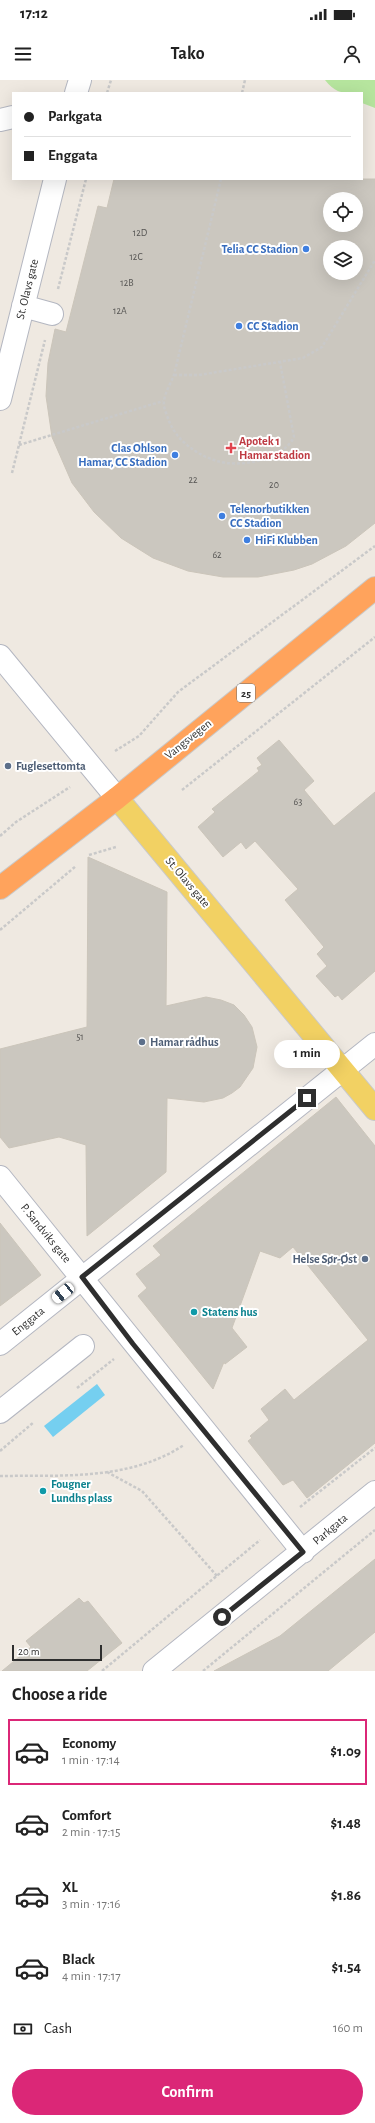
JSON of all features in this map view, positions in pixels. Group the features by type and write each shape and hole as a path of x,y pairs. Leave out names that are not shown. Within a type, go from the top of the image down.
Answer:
{"highway":[{"name":"Vangsvegen","path":"0,888 117,798 375,588"}],"main road":[{"name":"St. Olavs gate","path":"117,798 344,1069 375,1109"}],"street":[{"path":"76,92 80,80"},
{"path":"0,120 12,116"},
{"name":"St. Olavs gate","path":"0,399 55,180"},
{"path":"23,306 52,314"},
{"name":"St. Olavs gate","path":"0,656 117,798"},
{"name":"Enggata","path":"0,1344 375,1044"},
{"name":"P. Sandviks gate","path":"0,1177 82,1277 133,1344 206,1430 303,1552"},
{"path":"0,1412 83,1346"},
{"name":"Parkgata","path":"154,1671 303,1552 375,1492"}],"path":[{"path":"108,92 111,80"},
{"path":"242,92 245,80"},
{"path":"221,180 174,375 163,401 165,412 173,430 184,442 202,455 219,461 258,461 275,455 290,444 294,437 280,362"},
{"path":"174,375 199,375 303,358 322,347 375,260"},
{"path":"18,445 163,401"},
{"path":"115,751 139,736 178,692 375,546"},
{"path":"182,790 375,637"},
{"path":"0,836 16,822 70,787"},
{"path":"87,855 116,847"},
{"path":"0,930 77,865"},
{"path":"73,1391 133,1344"},
{"path":"0,1451 38,1418"},
{"path":"0,1476 78,1475 107,1472 138,1466 166,1457 206,1430"},
{"path":"295,1511 375,1448"},
{"path":"107,1472 142,1491 217,1576"},
{"path":"203,1671 375,1530"},
{"path":"102,1671 265,1536"}],"green space":[{"path":"325,80 375,80 375,108 363,103 363,92 341,92 329,85"}],"water":[{"path":"97,1384 105,1395 53,1437 44,1426"}],"building":[{"name":"CC Stadion","path":"375,179 375,523 346,546 312,564 294,570 258,577 223,577 188,571 153,558 121,538 94,512 72,483 52,437 46,396 48,363 55,329 66,332 98,206 107,208 114,180"},
{"path":"279,740 314,781 304,790 334,826 375,792 375,971 342,1000 338,995 335,997 316,976 327,966 317,954 324,947 285,900 298,889 255,841 246,849 241,842 223,857 198,827 215,812 212,809 259,771 257,768 262,765 257,758"},
{"name":"Hamar rådhus","path":"88,857 167,892 166,1006 206,997 221,1000 234,1005 244,1015 252,1027 257,1047 253,1068 240,1087 232,1093 223,1098 204,1102 167,1098 166,1172 87,1236 86,1145 59,1137 9,1148 0,1137 0,1049 87,1027"},
{"name":"Statens hus","path":"336,1097 375,1146 375,1443 307,1498 293,1480 283,1485 248,1441 252,1438 250,1436 269,1420 261,1409 285,1389 294,1400 368,1340 293,1247 280,1258 260,1251 232,1328 247,1347 225,1364 224,1362 213,1389 138,1296 147,1288 136,1274 161,1255 153,1246"},
{"path":"0,1223 41,1275 0,1306"},
{"path":"375,1559 375,1632 328,1671 214,1671 280,1636"},
{"path":"79,1598 84,1603 88,1601 122,1643 87,1671 2,1671 31,1647 26,1641"}],"place":[{"name":"Telia CC Stadion","path":"306,249"},
{"name":"CC Stadion","path":"239,326"},
{"name":"Apotek 1 Hamar stadion","path":"231,448"},
{"name":"Clas Ohlson Hamar, CC Stadion","path":"175,455"},
{"name":"Telenorbutikken CC Stadion","path":"222,516"},
{"name":"HiFi Klubben","path":"247,540"},
{"name":"Fuglesettomta","path":"8,766"},
{"name":"Hamar rådhus","path":"142,1042"},
{"name":"Helse Sør-Øst","path":"365,1259"},
{"name":"Statens hus","path":"194,1312"},
{"name":"Fougner Lundhs plass","path":"43,1491"}],"route":[{"path":"222,1617 303,1552 198,1421 133,1344 98,1296 82,1277 307,1098"}]}
